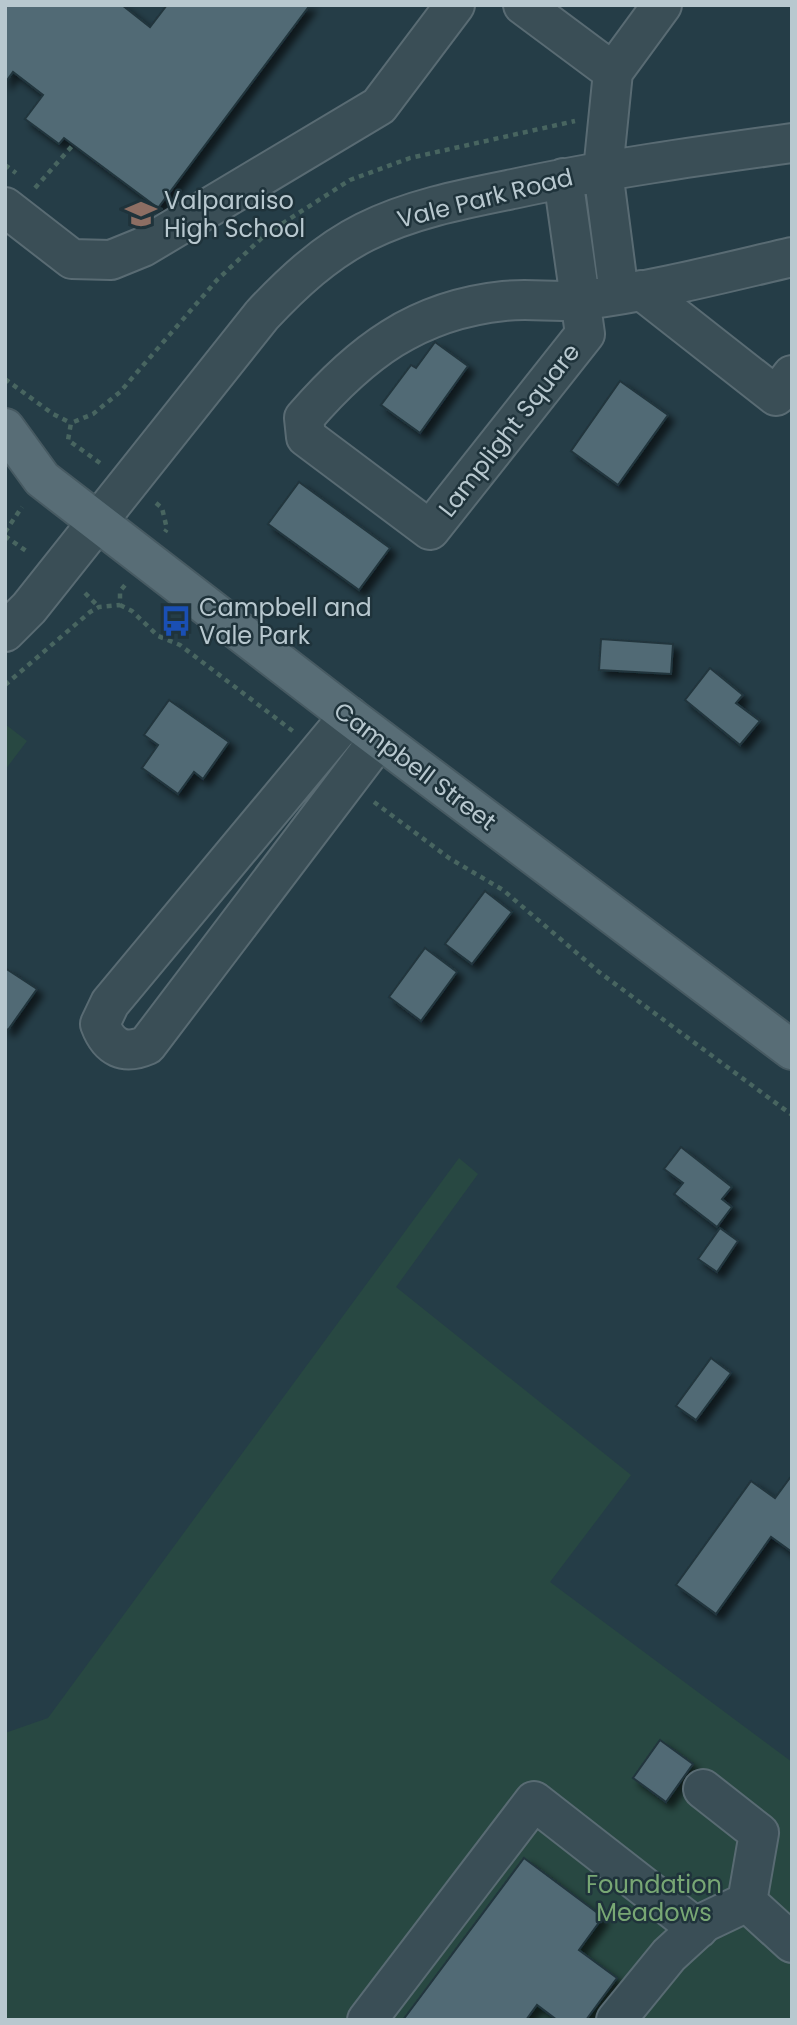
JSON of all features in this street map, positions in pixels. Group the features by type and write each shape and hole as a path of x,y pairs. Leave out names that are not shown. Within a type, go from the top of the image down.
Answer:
{"main road":[{"name":"Campbell Street","path":"5,428 42,479 379,739 792,1050"},
{"name":"Campbell Street","path":"5,468 42,479"}],"street":[{"path":"22,208 72,259 111,260 143,247 379,106 455,5"},
{"path":"523,5 613,72"},
{"path":"662,5 613,72 603,171 630,292 786,393"},
{"name":"Vale Park Road","path":"5,632 29,608 262,315 317,262 363,233 403,216 463,199 563,178 792,143"},
{"name":"Lamplight Square","path":"563,178 580,300 584,334 430,530 306,437 304,418 338,378 373,349 419,323 474,305 503,301 580,300"},
{"path":"580,300 792,257"},
{"path":"349,716 110,1003 100,1024 105,1038 117,1048 132,1052 148,1045 379,739"},
{"path":"703,1788 759,1833 747,1902"},
{"path":"367,2020 534,1801 698,1929"},
{"path":"616,2020 669,1955 705,1922 747,1902"},
{"path":"747,1902 792,1943"}],"path":[{"path":"5,165 22,208 73,145"},
{"path":"5,379 53,414 71,423"},
{"path":"120,605 132,611 158,636 180,645 225,678 318,753"},
{"path":"5,685 99,607"},
{"path":"349,780 449,858 474,870 503,890 599,972 792,1115"}],"green space":[{"path":"5,724 27,741 5,770"},
{"name":"Foundation Meadows","path":"459,1158 478,1174 396,1287 631,1475 550,1582 792,1762 792,2020 5,2020 5,1733 48,1718"}],"building":[{"name":"Valparaiso High School","path":"5,5 122,5 150,27 167,5 310,5 158,208 64,138 59,144 25,119 43,95 13,72 5,83"},
{"path":"435,342 468,366 420,433 381,405 411,365 416,368"},
{"path":"620,381 668,415 618,485 571,451"},
{"path":"299,482 390,548 359,590 268,524"},
{"path":"601,639 673,644 671,674 599,670"},
{"path":"710,668 743,695 736,703 760,721 740,745 685,700"},
{"path":"169,700 229,742 203,779 194,772 178,794 142,768 158,745 144,735"},
{"path":"485,891 512,912 472,964 445,944"},
{"path":"425,948 457,972 421,1021 389,997"},
{"path":"5,968 37,989 8,1030 5,1028"},
{"path":"681,1147 732,1187 722,1199 732,1207 717,1227 674,1194 683,1183 664,1169"},
{"path":"720,1228 738,1241 717,1272 698,1259"},
{"path":"711,1358 731,1373 696,1420 676,1406"},
{"path":"792,1475 792,1552 771,1537 716,1614 676,1585 751,1481 775,1498"},
{"path":"660,1740 693,1764 666,1802 633,1778"},
{"path":"524,1858 603,1917 579,1950 617,1978 586,2020 557,2020 537,2005 526,2020 403,2020"}],"place":[{"name":"Valparaiso High School","path":"141,214"},
{"name":"Campbell and Vale Park","path":"176,621"}]}
